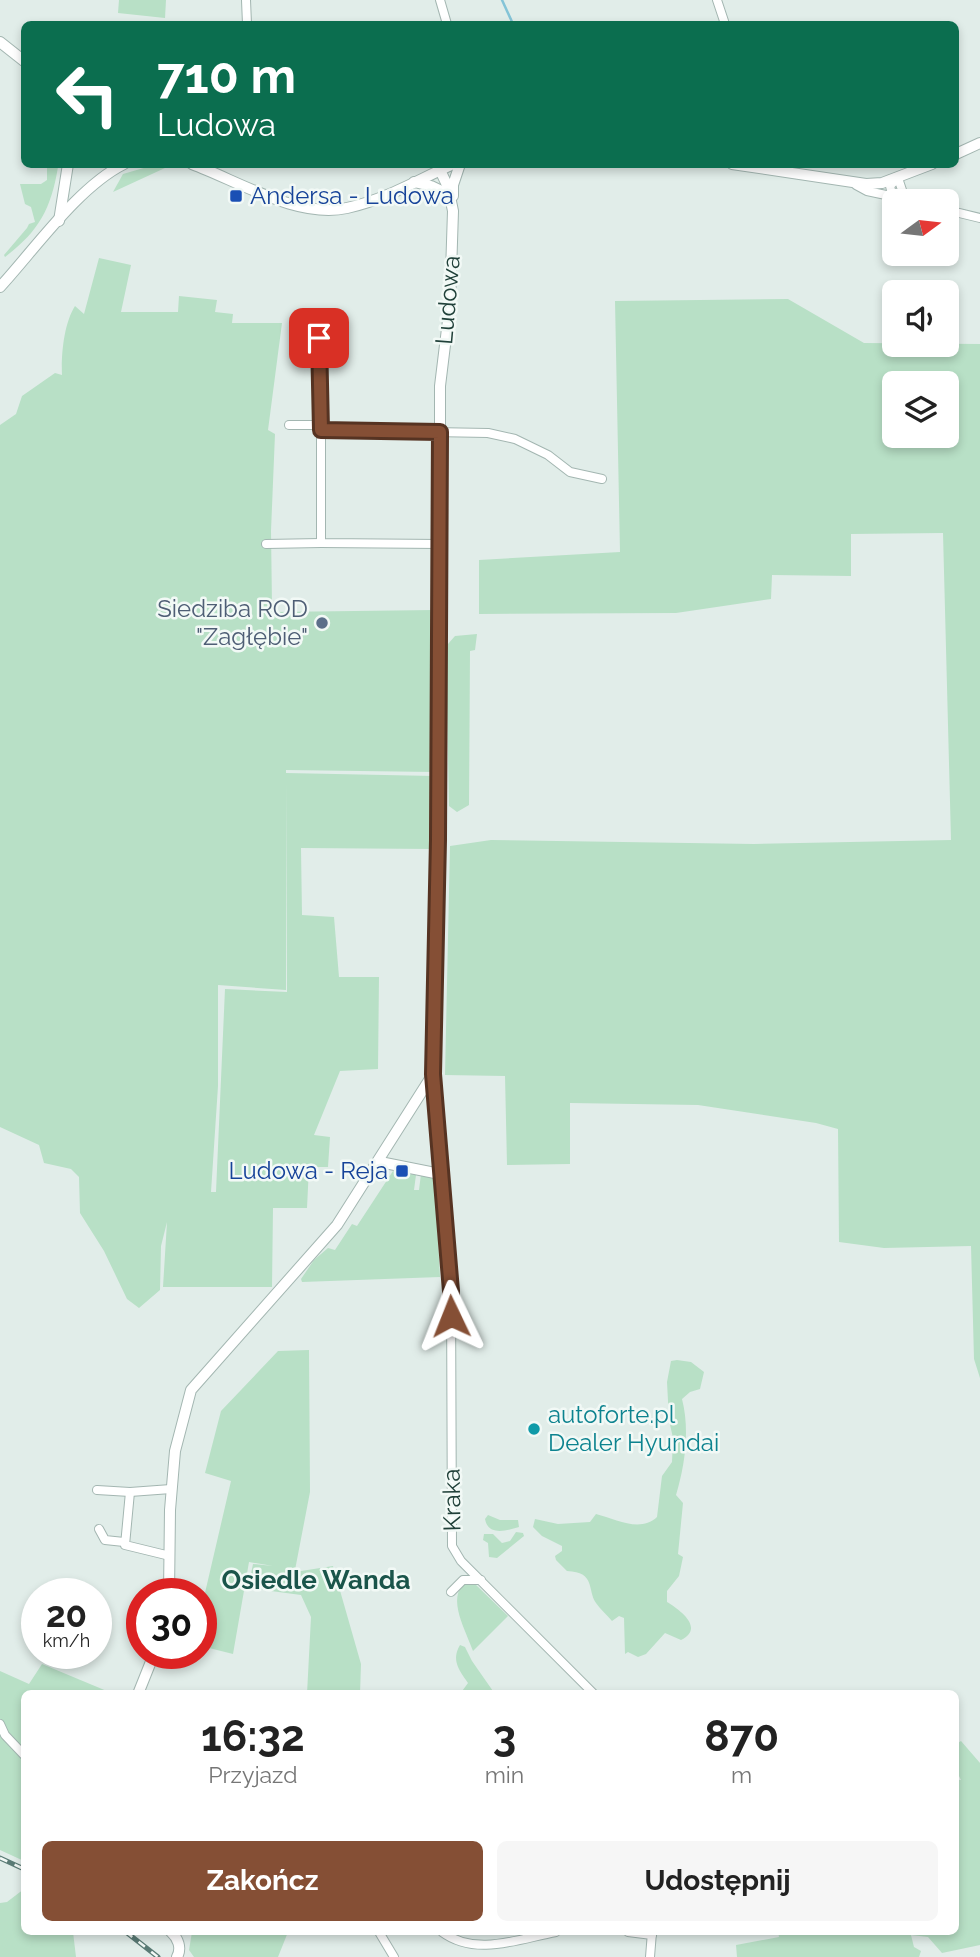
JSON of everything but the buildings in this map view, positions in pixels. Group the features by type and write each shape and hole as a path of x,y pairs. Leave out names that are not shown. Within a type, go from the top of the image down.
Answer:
{"street":[{"path":"246,0 247,21"},
{"path":"440,0 446,21"},
{"path":"717,0 724,21"},
{"path":"0,42 21,59"},
{"path":"959,153 980,143"},
{"path":"59,221 67,168"},
{"path":"0,288 89,188 118,168"},
{"path":"209,168 286,202 312,209 329,210 372,201 444,168"},
{"path":"414,182 431,186 451,199 459,168"},
{"path":"777,168 853,183 882,183 922,168"},
{"name":"Ludowa","path":"440,170 451,199 450,304 440,386 437,995 433,1074 451,1291"},
{"path":"891,189 890,186 898,178"},
{"path":"898,178 902,189"},
{"path":"853,183 882,195"},
{"path":"959,213 980,219"},
{"path":"319,338 321,543"},
{"path":"289,425 488,433 515,439 548,455 570,472 602,479"},
{"path":"266,544 440,544"},
{"name":"Ludowa","path":"169,1578 175,1451 191,1390 337,1225 380,1162 433,1074"},
{"path":"380,1162 440,1174"},
{"name":"Kraka","path":"451,1291 452,1546 461,1561 590,1690"},
{"path":"97,1490 130,1492 172,1489"},
{"path":"130,1492 124,1542 127,1547 170,1556"},
{"path":"99,1530 105,1540 124,1542"},
{"path":"452,1592 463,1580 481,1580"},
{"path":"140,1690 148,1669"},
{"path":"0,1724 5,1735 21,1752"},
{"path":"175,1935 179,1944 179,1956"},
{"path":"381,1935 394,1957"},
{"path":"445,1935 463,1946 483,1949 544,1935"},
{"path":"650,1957 652,1935"}],"green space":[{"path":"119,0 166,0 165,18 118,13"},
{"path":"47,168 58,168 52,195 42,218 27,238 5,257 29,224 35,222 31,207 25,204 20,184 41,184 47,180"},
{"path":"144,168 165,168 113,192 123,174"},
{"path":"99,258 131,265 121,312 178,312 179,296 217,300 215,312 233,314 232,323 282,323 268,430 275,434 271,531 272,606 275,612 434,610 434,772 286,770 286,773 434,776 433,849 301,848 302,915 334,917 339,977 379,977 378,1069 340,1071 314,1135 330,1137 328,1167 309,1167 307,1208 273,1208 272,1287 163,1287 167,1222 161,1246 160,1290 139,1308 127,1299 104,1251 80,1213 79,1177 71,1169 44,1163 39,1145 0,1127 0,425 16,414 22,396 55,373 62,375 68,321 75,306 84,314","holes":["286,782 287,992 225,989 216,1192 211,1192 218,1086 218,985 286,990"]},
{"path":"788,299 864,343 882,343 882,357 959,357 959,344 980,344 980,1378 974,1359 971,1246 884,1248 839,1242 838,1129 816,1123 698,1105 570,1103 570,1164 507,1165 505,1076 445,1075 450,846 491,840 754,844 951,840 943,533 851,534 851,576 772,575 771,599 676,613 479,614 479,560 620,552 615,301"},
{"path":"477,634 475,650 470,651 469,805 457,812 449,806 446,651 455,636"},
{"path":"393,1171 416,1175 414,1190 419,1190 421,1174 435,1181 440,1277 302,1282 301,1279 314,1260 328,1248 335,1250 352,1224 357,1226"},
{"path":"309,1350 310,1492 295,1570 333,1566 361,1664 360,1690 307,1690 311,1617 301,1595 248,1588 253,1564 273,1566 249,1562 233,1654 217,1650 217,1578 208,1578 231,1481 205,1473 221,1411 278,1351"},
{"path":"671,1361 691,1362 704,1372 700,1389 690,1392 682,1399 686,1423 685,1447 676,1495 683,1503 678,1554 683,1557 679,1576 667,1591 667,1602 688,1620 691,1630 681,1640 665,1633 646,1654 638,1657 628,1652 625,1654 624,1618 619,1616 612,1621 593,1598 587,1578 567,1571 556,1560 555,1556 562,1551 562,1546 542,1536 533,1527 535,1519 558,1524 590,1522 596,1514 636,1524 650,1522 657,1517 662,1476 672,1462 673,1438 667,1382"},
{"path":"488,1515 500,1520 518,1520 519,1527 494,1530 485,1519"},
{"path":"516,1532 523,1533 524,1536 497,1558 489,1557 488,1543 483,1540 484,1534 493,1534 502,1543 510,1541"},
{"path":"466,1583 474,1583 508,1616 473,1651 457,1605 460,1589"},
{"path":"460,1645 465,1647 492,1690 463,1690 468,1683 456,1660"},
{"path":"39,1669 54,1669 104,1690 21,1690 21,1860 0,1850 0,1671 29,1684"},
{"path":"961,1741 980,1763 980,1945 942,1953 928,1937 911,1935 959,1935"},
{"path":"21,1891 21,1935 73,1935 76,1957 0,1957 0,1903 7,1902"},
{"path":"192,1935 287,1935 278,1957 194,1957 189,1950"},
{"path":"911,1935 914,1947 921,1951 919,1957 737,1957 736,1945 779,1937"}],"waterway":[{"path":"502,0 512,21"}],"railway":[{"path":"0,1858 21,1868"},
{"path":"130,1935 158,1957"}],"place":[{"name":"Andersa - Ludowa","path":"236,196"},
{"name":"Siedziba ROD \"Zagłębie\"","path":"322,623"},
{"name":"Ludowa - Reja","path":"402,1171"},
{"name":"autoforte.pl Dealer Hyundai","path":"534,1429"}],"district":[{"name":"Osiedle Wanda","path":"316,1580"}],"route":[{"path":"319,338 321,430 440,432 438,840 433,1074 451,1316"}]}
